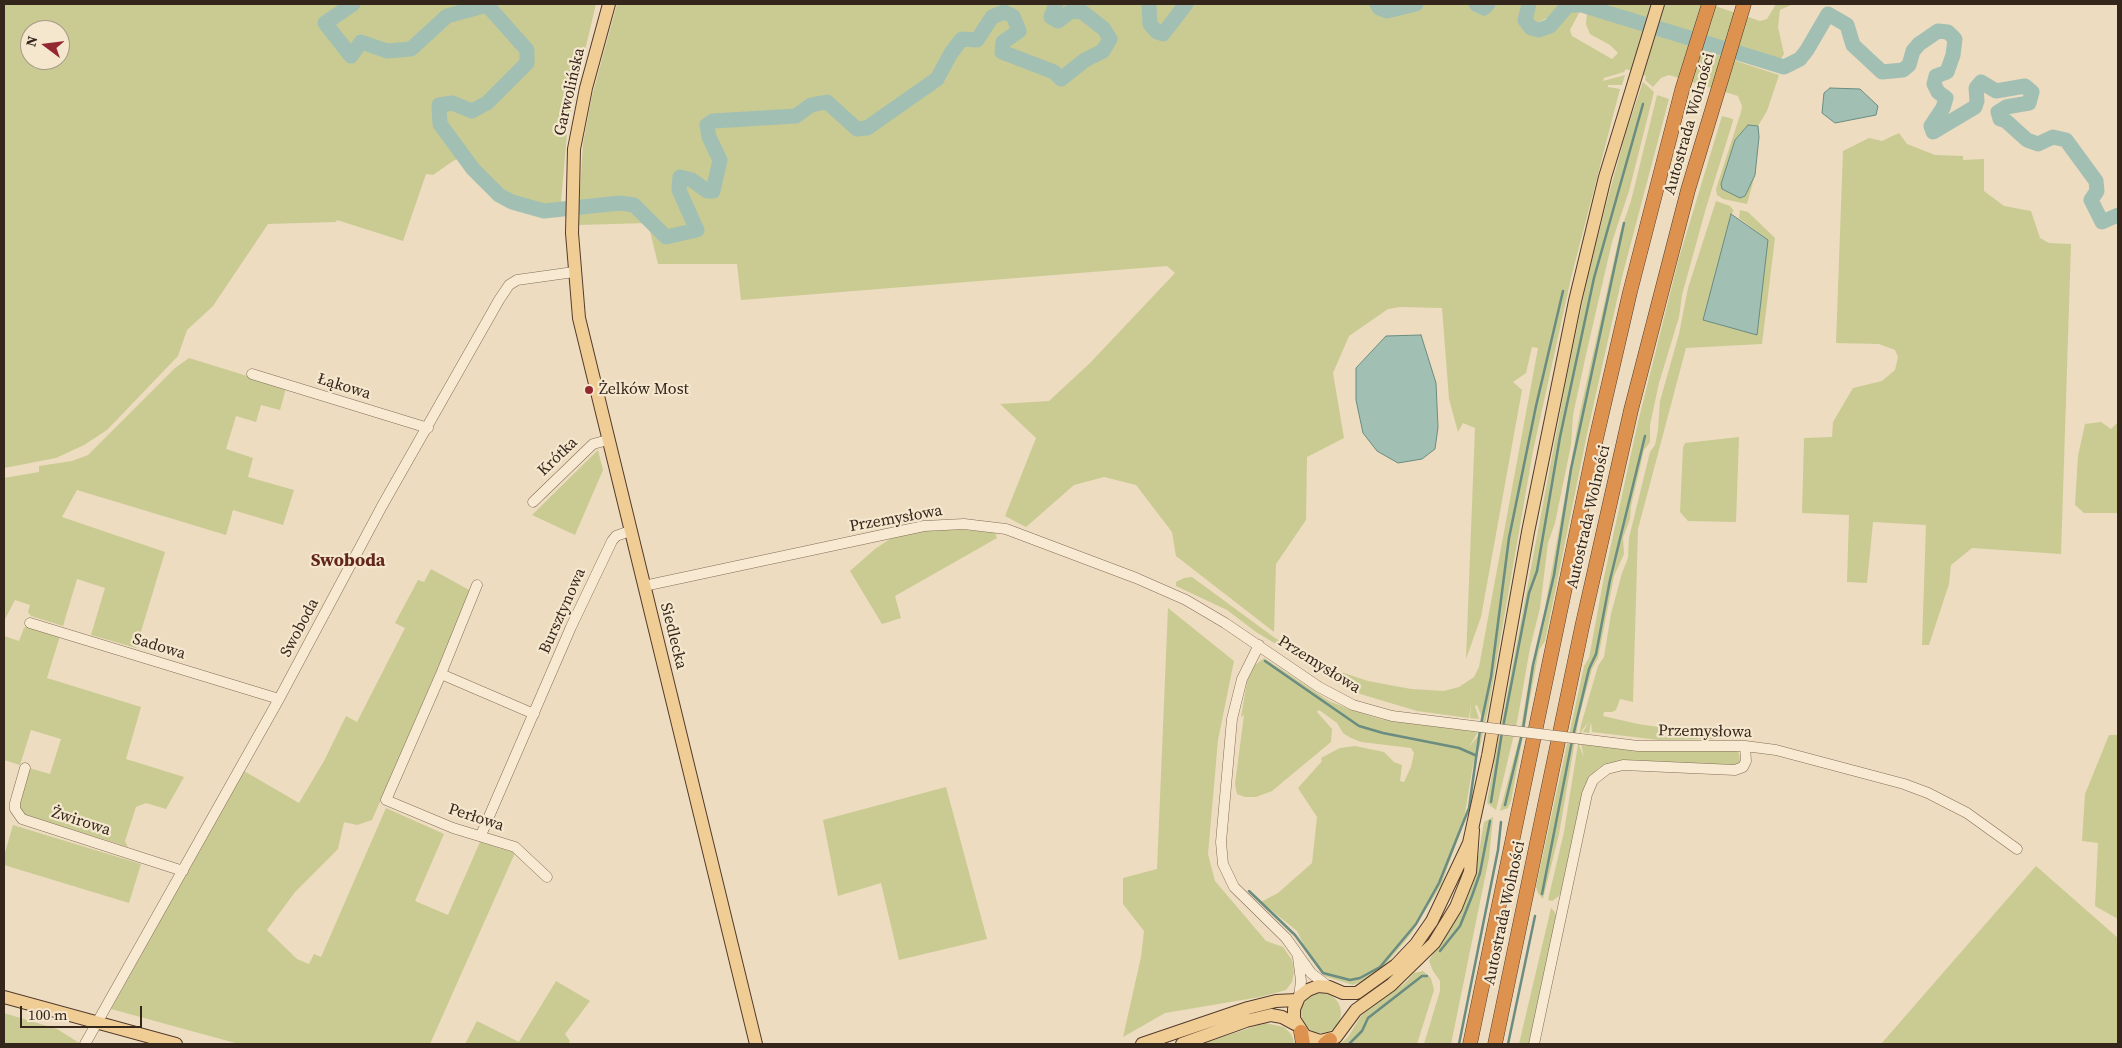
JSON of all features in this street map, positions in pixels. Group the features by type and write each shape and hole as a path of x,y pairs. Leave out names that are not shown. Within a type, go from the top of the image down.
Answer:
{"highway":[{"name":"Autostrada Wolności","path":"1470,1044 1596,439 1641,244 1682,90 1709,4"},
{"name":"Autostrada Wolności","path":"1495,1044 1582,627 1629,419 1666,271 1744,4"}],"main road":[{"name":"Garwolińska","path":"572,233 572,189 579,121 609,4"},
{"path":"1182,1044 1257,1018 1278,1016 1300,1033 1314,1040 1328,1042 1341,1033 1356,1010 1397,980 1434,943 1456,907 1470,872 1473,830 1560,368 1605,177 1658,4"},
{"name":"Siedlecka","path":"572,233 574,272 583,343 756,1044"},
{"path":"1142,1044 1248,1008 1298,998 1312,987 1334,989 1348,994 1360,992 1396,965 1416,944 1444,899 1473,830"},
{"path":"1334,989 1346,1002 1348,1022"},
{"path":"4,998 176,1044"},
{"path":"1298,998 1294,1014 1300,1033"}],"street":[{"name":"Swoboda","path":"86,1044 279,699 382,506 509,285 521,279 574,272"},
{"name":"Łąkowa","path":"252,374 428,428"},
{"name":"Krótka","path":"533,502 593,444 608,440"},
{"name":"Przemysłowa","path":"644,586 924,526 979,525 1006,529 1159,588 1210,614 1319,687 1353,705 1392,716 1581,739 1650,746 1745,746 1776,750 1920,790 1968,813 2017,849"},
{"name":"Bursztynowa","path":"481,836 612,541 616,536 630,531"},
{"path":"477,585 441,674 534,714"},
{"name":"Sadowa","path":"30,623 279,699"},
{"path":"1258,645 1242,679 1232,719 1221,854 1225,871 1234,887 1286,938 1311,973 1334,989"},
{"name":"Perłowa","path":"441,674 386,800 453,828 515,847 547,877"},
{"path":"1534,1044 1585,800 1594,780 1607,769 1624,765 1735,770 1743,767 1746,761 1745,746"},
{"name":"Żwirowa","path":"25,768 14,803 15,810 22,819 183,871"},
{"path":"1298,956 1301,981 1298,998"}],"green space":[{"path":"4,4 596,4 568,122 561,202 563,206 533,205 509,195 479,170 468,155 453,161 433,175 426,174 403,241 337,220 336,222 268,224 213,306 187,330 178,356 107,430 84,445 56,458 4,468"},
{"path":"617,4 1472,4 1484,11 1490,8 1492,4 1525,4 1521,16 1525,30 1531,35 1544,35 1568,12 1577,11 1579,13 1570,30 1572,36 1612,59 1618,53 1610,45 1590,34 1586,24 1587,12 1779,75 1767,111 1758,126 1748,125 1735,140 1729,163 1745,196 1755,175 1747,204 1723,199 1717,195 1716,189 1741,112 1742,106 1738,96 1669,75 1661,78 1653,87 1645,80 1646,76 1626,69 1624,72 1604,78 1603,81 1625,75 1622,85 1608,85 1608,87 1620,89 1571,278 1533,451 1488,710 1480,746 1473,765 1463,825 1441,885 1411,934 1378,973 1353,985 1324,976 1310,958 1297,931 1261,902 1278,893 1312,863 1317,817 1298,788 1322,761 1321,758 1340,748 1355,746 1384,752 1394,762 1402,765 1400,781 1404,782 1411,767 1414,753 1411,748 1361,742 1349,737 1343,733 1337,723 1319,710 1317,712 1332,729 1331,742 1272,791 1256,797 1245,797 1237,794 1235,784 1244,715 1241,717 1247,682 1254,666 1264,658 1329,701 1352,710 1380,719 1478,732 1469,747 1479,735 1482,718 1477,705 1475,706 1479,719 1470,718 1471,703 1469,718 1417,711 1357,693 1256,632 1227,610 1176,586 1176,582 1192,577 1275,638 1332,669 1368,681 1411,689 1444,691 1459,687 1474,677 1479,667 1538,348 1532,347 1526,373 1513,382 1522,390 1481,617 1466,659 1475,428 1463,423 1458,432 1449,399 1442,308 1400,307 1388,309 1349,336 1333,373 1344,438 1307,457 1306,520 1276,564 1274,632 1176,556 1172,532 1136,485 1104,477 1074,485 1026,527 1005,516 1036,438 1000,404 1049,401 1090,363 1175,273 1167,266 741,300 737,264 658,264 648,223 578,225 583,143 592,96"},
{"path":"1533,4 1562,4 1551,16 1533,25 1530,22"},
{"path":"1605,4 1709,4 1760,21 1767,19 1776,4 1793,4 1780,10 1778,27 1784,54 1780,60 1668,26"},
{"path":"1643,82 1654,92 1629,191 1612,242 1585,359 1573,415 1571,445 1555,523 1548,543 1540,608 1530,648 1518,717 1496,810 1487,803 1488,796 1568,371 1588,276 1607,201 1627,129"},
{"path":"1657,95 1669,99 1623,273 1587,434 1545,641 1539,650 1511,801 1508,808 1500,811 1519,739 1531,668 1539,641 1580,412 1620,233 1631,201"},
{"path":"1722,116 1733,119 1733,121 1706,208 1682,295 1679,317 1659,383 1650,425 1650,442 1644,450 1631,506 1630,519 1623,538 1624,554 1614,576 1598,658 1592,669 1579,717 1559,834 1543,899 1536,887 1584,666 1589,658 1604,577 1638,422 1679,258"},
{"path":"1899,133 1907,144 1935,155 1963,156 1963,160 1984,159 1984,191 2004,206 2031,211 2040,238 2049,243 2071,244 2061,554 1972,548 1951,565 1949,584 1929,645 1922,645 1926,525 1873,522 1867,583 1847,582 1849,515 1802,513 1804,438 1832,437 1833,422 1853,388 1882,381 1895,370 1898,357 1895,350 1879,344 1836,343 1843,151 1869,138 1882,141"},
{"path":"1716,201 1730,206 1734,211 1731,214 1768,240 1739,218 1740,210 1748,212 1775,238 1762,344 1686,348 1638,529 1633,702 1620,699 1616,710 1604,712 1603,716 1638,724 1714,735 1716,739 1659,740 1592,732 1591,722 1589,733 1583,732 1589,721 1581,732 1579,745 1584,757 1581,744 1734,749 1739,753 1740,762 1737,765 1612,763 1599,768 1589,778 1562,894 1552,901 1548,900 1564,832 1581,725 1598,666 1604,657 1611,614 1628,558 1629,538 1650,452 1655,445 1660,401 1679,334 1688,288"},
{"path":"189,358 286,388 280,410 261,405 256,422 236,416 226,449 253,458 248,477 294,490 283,525 233,510 226,535 77,490 62,517 165,552 136,648 91,635 105,588 77,579 63,626 31,616 28,612 30,605 15,600 4,621 4,478 39,472 39,466 72,461 88,455 175,368"},
{"path":"2101,422 2111,429 2118,422 2118,513 2084,513 2075,505 2078,456 2085,424"},
{"path":"1739,437 1736,522 1688,521 1680,512 1683,448 1685,443"},
{"path":"598,450 603,470 575,535 532,515"},
{"path":"948,528 995,533 997,538 895,596 901,618 882,624 850,571 875,549 890,539 918,531"},
{"path":"431,569 471,591 372,820 357,825 344,822 338,849 295,892 267,930 297,959 309,964 314,954 321,957 386,808 444,834 415,901 448,915 480,842 515,853 430,1044 239,1044 111,1009 244,771 299,803 324,761 346,716 357,722 405,628 395,623 418,580 424,582"},
{"path":"1168,608 1234,661 1218,740 1208,854 1215,881 1266,941 1283,947 1292,960 1294,972 1292,982 1286,990 1260,997 1165,1013 1123,1037 1141,957 1144,931 1123,904 1123,878 1157,869"},
{"path":"28,626 60,636 47,678 141,707 126,759 184,777 166,809 146,803 136,807 125,841 128,847 19,813 17,808 29,768 50,774 61,739 31,730 20,765 4,760 4,636 19,641 24,628"},
{"path":"2109,735 2118,735 2118,919 2095,906 2098,843 2082,841 2085,794"},
{"path":"946,787 987,939 899,960 881,883 838,896 823,820"},
{"path":"1493,817 1489,858 1451,1044 1424,1044 1440,991 1440,981 1429,961 1476,869 1484,822"},
{"path":"13,825 141,864 129,903 4,865 4,856"},
{"path":"2036,866 2118,938 2118,1044 1881,1044"},
{"path":"1551,908 1558,919 1532,1044 1519,1044"},
{"path":"1423,971 1431,978 1434,990 1417,1044 1340,1044 1348,1037 1363,1013 1405,983 1414,973"},
{"path":"556,981 590,1001 565,1034 570,1041 568,1044 465,1044 477,1021 519,1042"},
{"path":"1325,993 1332,996 1338,1002 1341,1013 1340,1021 1332,1030 1325,1033 1317,1033 1310,1030 1302,1021 1301,1009 1304,1002 1313,994"},
{"path":"4,1013 57,1029 81,1044 4,1043"},
{"path":"1265,1023 1284,1027 1291,1034 1295,1044 1201,1044"}],"shaded area":[{"path":"1830,88 1860,89 1878,106 1876,115 1835,123 1822,113 1824,93"},
{"path":"1748,125 1758,126 1759,137 1755,175 1745,196 1740,198 1722,189 1721,184 1735,140"},
{"path":"1731,214 1768,240 1757,335 1703,320"},
{"path":"1421,335 1436,383 1438,427 1435,449 1422,459 1398,463 1377,451 1363,433 1356,400 1356,368 1386,336"}],"waterway":[{"path":"353,4 325,23 351,56 361,42 387,51 411,49 447,16 487,5 527,50 527,63 487,103 472,111 452,103 439,105 440,124 473,169 499,195 512,202 544,211 620,203 634,205 666,237 697,230 679,190 680,177 692,180 707,191 713,191 720,160 709,137 707,125 713,121 796,116 811,105 827,102 857,129 867,128 937,79 951,53 962,39 977,40 992,17 1004,12 1013,16 1019,31 1003,42 1002,52 1054,72 1061,79 1085,60 1103,51 1110,39 1104,29 1081,11 1070,12 1058,21 1051,17 1056,4"},
{"path":"1149,4 1150,24 1157,32 1163,34 1186,4"},
{"path":"1377,4 1379,8 1387,11 1416,4"},
{"path":"1476,4 1484,8 1488,4"},
{"path":"1529,4 1525,20 1531,28 1539,30 1550,26 1568,5 1582,5 1784,67 1800,59 1828,14 1847,25 1853,45 1882,72 1903,70 1909,65 1913,51 1919,44 1938,31 1948,32 1955,39 1953,55 1947,72 1936,76 1934,84 1938,92 1946,98 1943,108 1931,126 1933,132 1975,107 1977,101 1976,88 1981,82 1996,91 2025,86 2032,92 2029,103 2006,107 1998,112 2000,119 2006,121 2027,140 2038,144 2053,137 2066,140 2096,181 2097,191 2091,200 2102,222 2118,215"},
{"path":"1503,727 1529,593 1537,571 1560,437 1594,278 1643,104"},
{"path":"1523,729 1533,665 1554,575 1571,469 1624,223"},
{"path":"1481,724 1491,677 1509,538 1536,406 1563,291"},
{"path":"1573,736 1589,669 1596,654 1610,580 1645,436"},
{"path":"1265,661 1359,726 1383,733 1459,748 1475,755"},
{"path":"1249,891 1295,935 1323,973 1350,980 1360,978 1380,967 1416,924 1439,883 1469,808 1480,730"},
{"path":"1491,802 1502,732"},
{"path":"1505,805 1522,734"},
{"path":"1542,894 1572,741"},
{"path":"1440,951 1460,926 1472,896 1480,873 1490,821"},
{"path":"1459,1044 1498,850 1501,822"},
{"path":"1508,1044 1535,916"},
{"path":"1349,1044 1362,1031 1368,1018 1422,976 1427,976"}],"place":[{"name":"Żelków Most","path":"589,390"}],"district":[{"name":"Swoboda","path":"348,561"}]}
